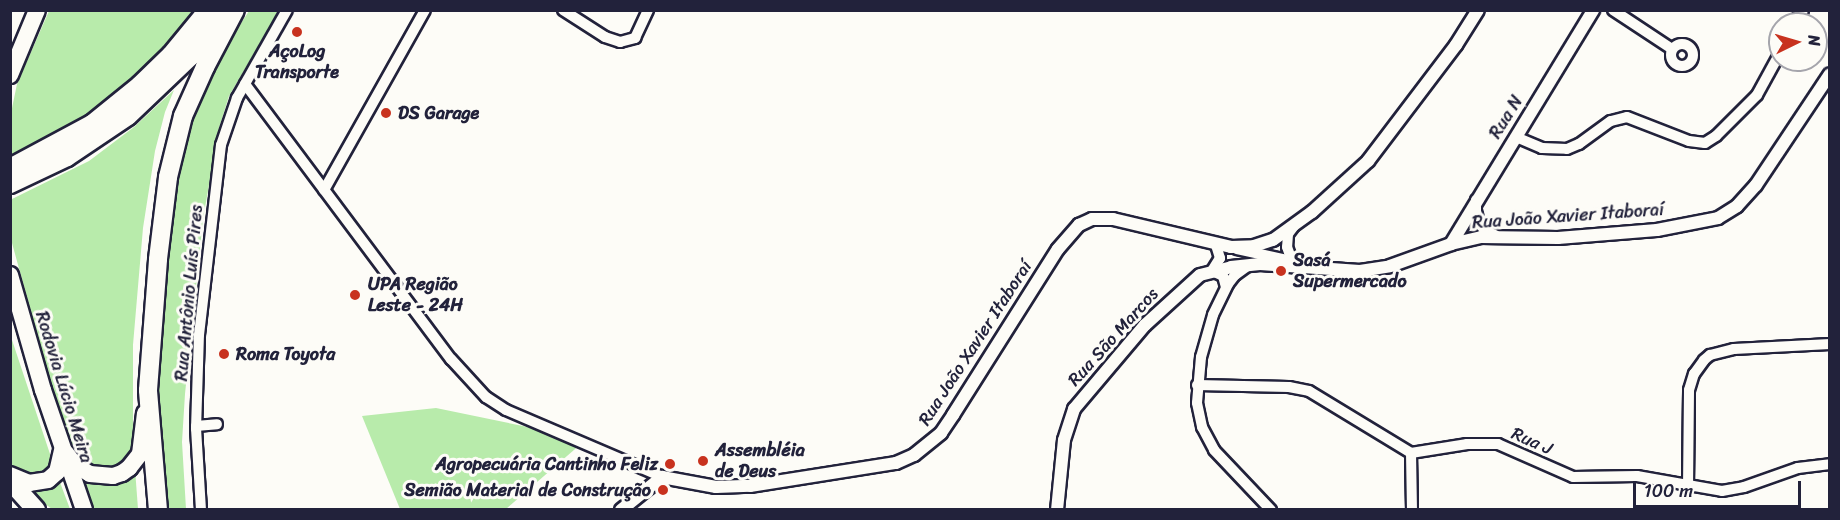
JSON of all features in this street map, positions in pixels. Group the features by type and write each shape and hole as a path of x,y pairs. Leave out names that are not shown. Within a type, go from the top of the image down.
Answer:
{"highway":[{"path":"10,168 92,124 140,85 171,55 208,10"},
{"path":"10,184 67,157 128,116 191,56 227,10"},
{"path":"158,510 148,390 158,259 174,145 195,87 235,10"},
{"path":"10,482 36,510"}],"main road":[{"path":"10,75 37,10"},
{"name":"Rodovia Lúcio Meira","path":"10,275 62,447 84,510"},
{"path":"62,447 75,465 90,474 113,476 129,468 140,454 148,390"},
{"path":"10,475 29,483 48,480 57,472 62,447"}],"street":[{"name":"Rua Antônio Luís Pires","path":"201,510 196,426 203,288 217,174 230,112 287,10"},
{"path":"324,190 425,10"},
{"path":"564,10 605,37 620,42 635,38 648,10"},
{"path":"1216,270 1257,254 1368,161 1456,45 1478,10"},
{"name":"Rua N","path":"1451,244 1477,196 1516,137 1593,10"},
{"path":"1613,10 1672,49"},
{"path":"1516,137 1542,148 1567,149 1579,144 1611,121 1627,117 1694,142 1708,142 1757,95 1770,72"},
{"name":"Rua João Xavier Itaboraí","path":"1245,265 1283,264 1347,271 1374,269 1412,260 1451,244 1495,236 1558,238 1657,230 1699,222 1729,212 1756,184 1830,74"},
{"path":"245,84 451,359 486,397 506,410 662,477 621,510"},
{"path":"1477,196 1476,212 1479,222 1485,231 1495,236"},
{"name":"Rua João Xavier Itaboraí","path":"662,477 716,486 750,486 800,480 906,459 922,450 941,433 1058,249 1079,225 1092,219 1113,219 1223,246"},
{"path":"1223,246 1263,243 1290,228"},
{"path":"1290,228 1287,247 1291,258 1298,262"},
{"path":"1223,246 1298,262 1315,268"},
{"path":"1216,270 1223,246"},
{"path":"1245,265 1226,287 1205,337 1197,385 1199,418 1214,450 1271,510"},
{"name":"Rua São Marcos","path":"1057,510 1064,440 1068,424 1083,396 1145,325 1192,280 1216,270 1245,265"},
{"path":"1216,270 1223,276 1226,287"},
{"path":"1688,487 1689,390 1694,374 1704,360 1710,355 1734,349 1830,344"},
{"path":"1197,385 1289,387 1309,391 1411,453 1412,510"},
{"path":"196,426 217,424"},
{"name":"Rua J","path":"1411,453 1467,444 1498,444 1573,477 1623,475 1710,491 1733,490 1798,468 1830,464"}],"green space":[{"path":"49,11 196,11 144,68 82,118 50,139 11,156 11,113 17,84"},
{"path":"249,11 279,11 229,96 219,128 203,219 185,394 182,442 186,509 163,510 157,415 157,368 167,220 190,117 224,49"},
{"path":"174,90 165,112 155,151 143,228 133,345 133,448 127,460 117,467 96,469 72,453 59,414 12,243 10,200 89,161 134,127"},
{"path":"10,334 51,457 48,471 38,478 11,467"},
{"path":"436,408 523,426 582,443 506,509 400,509 362,416"},
{"path":"135,469 138,509 93,509 79,474"},
{"path":"58,477 70,509 52,509 16,483"}],"place":[{"name":"AçoLog Transporte","path":"297,32"},
{"name":"DS Garage","path":"386,113"},
{"name":"Sasá Supermercado","path":"1281,271"},
{"name":"UPA Região Leste - 24H","path":"355,295"},
{"name":"Roma Toyota","path":"224,354"},
{"name":"Assembléia de Deus","path":"703,461"},
{"name":"Agropecuária Cantinho Feliz","path":"670,464"},
{"name":"Semião Material de Construção","path":"663,490"}]}
